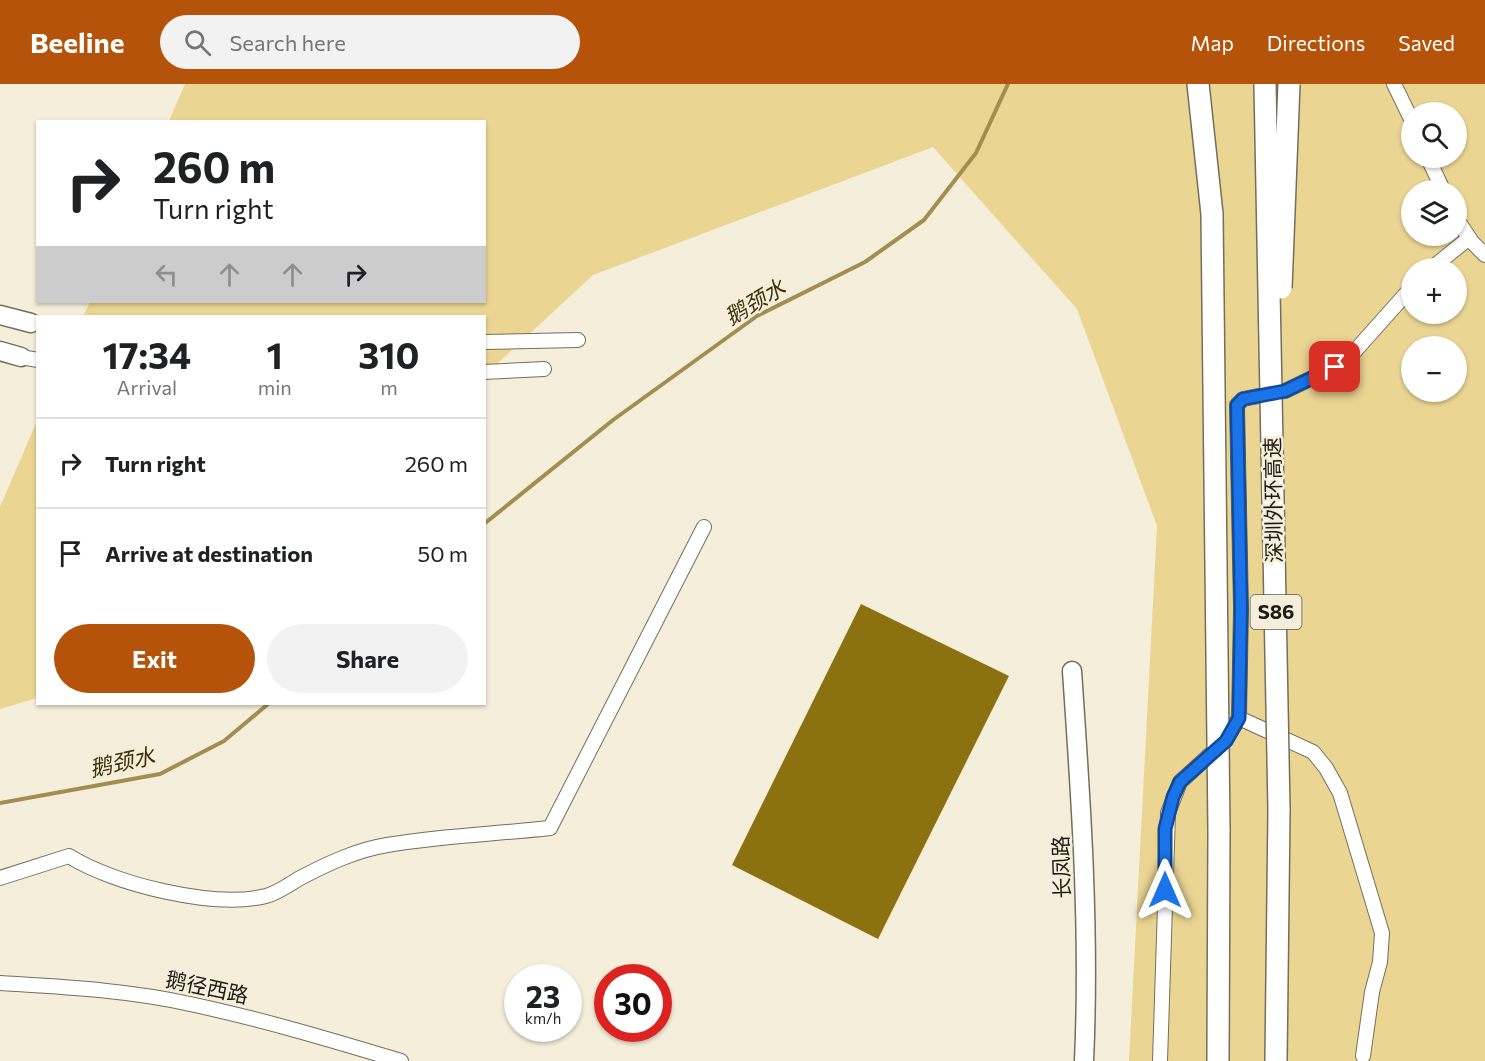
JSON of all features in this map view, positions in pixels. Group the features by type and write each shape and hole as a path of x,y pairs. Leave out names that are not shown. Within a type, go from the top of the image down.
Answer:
{"highway":[{"path":"1198,84 1212,214"},
{"path":"1211,84 1219,830 1218,1061"},
{"name":"深圳外环高速","path":"1265,84 1279,810 1276,1061"},
{"path":"1272,414 1280,308 1289,84"}],"main road":[{"path":"0,315 34,323"},
{"path":"0,351 29,358"},
{"name":"长凤路","path":"1072,1061 1073,830 1066,672 1084,840 1086,925 1084,1061"}],"street":[{"path":"1394,84 1403,102"},
{"path":"1467,235 1485,255"},
{"path":"1444,258 1469,238"},
{"path":"1161,1061 1168,813 1180,782 1226,741 1239,718 1241,609 1237,405 1243,399 1285,391 1335,367 1355,351 1401,299"},
{"path":"486,342 578,340"},
{"path":"486,372 544,369"},
{"path":"0,878 69,856 85,867 188,897 231,901 267,896 350,854 387,845 550,828 704,527"},
{"path":"1239,718 1313,752 1326,768 1340,793 1382,933 1380,962 1372,992 1363,1056"},
{"name":"鹅径西路","path":"0,983 84,988 188,1003 304,1032 401,1061"}],"shaded area":[{"path":"185,84 1485,84 1485,1061 1129,1061 1157,526 1077,309 933,147 593,275 486,374 486,315 84,315 90,303 486,303 486,120 169,120"},
{"path":"36,423 36,698 0,709 0,507"}],"building":[{"path":"861,604 1009,676 878,939 732,865"}],"waterway":[{"name":"鹅颈水","path":"486,522 613,420 757,316 865,262 924,220 976,153 1008,84"},
{"name":"鹅颈水","path":"0,803 160,774 224,741 267,705"}],"route":[{"path":"1165,890 1165,829 1173,797 1180,782 1226,741 1235,729 1239,718 1241,609 1237,405 1243,399 1285,391 1335,367"}]}
